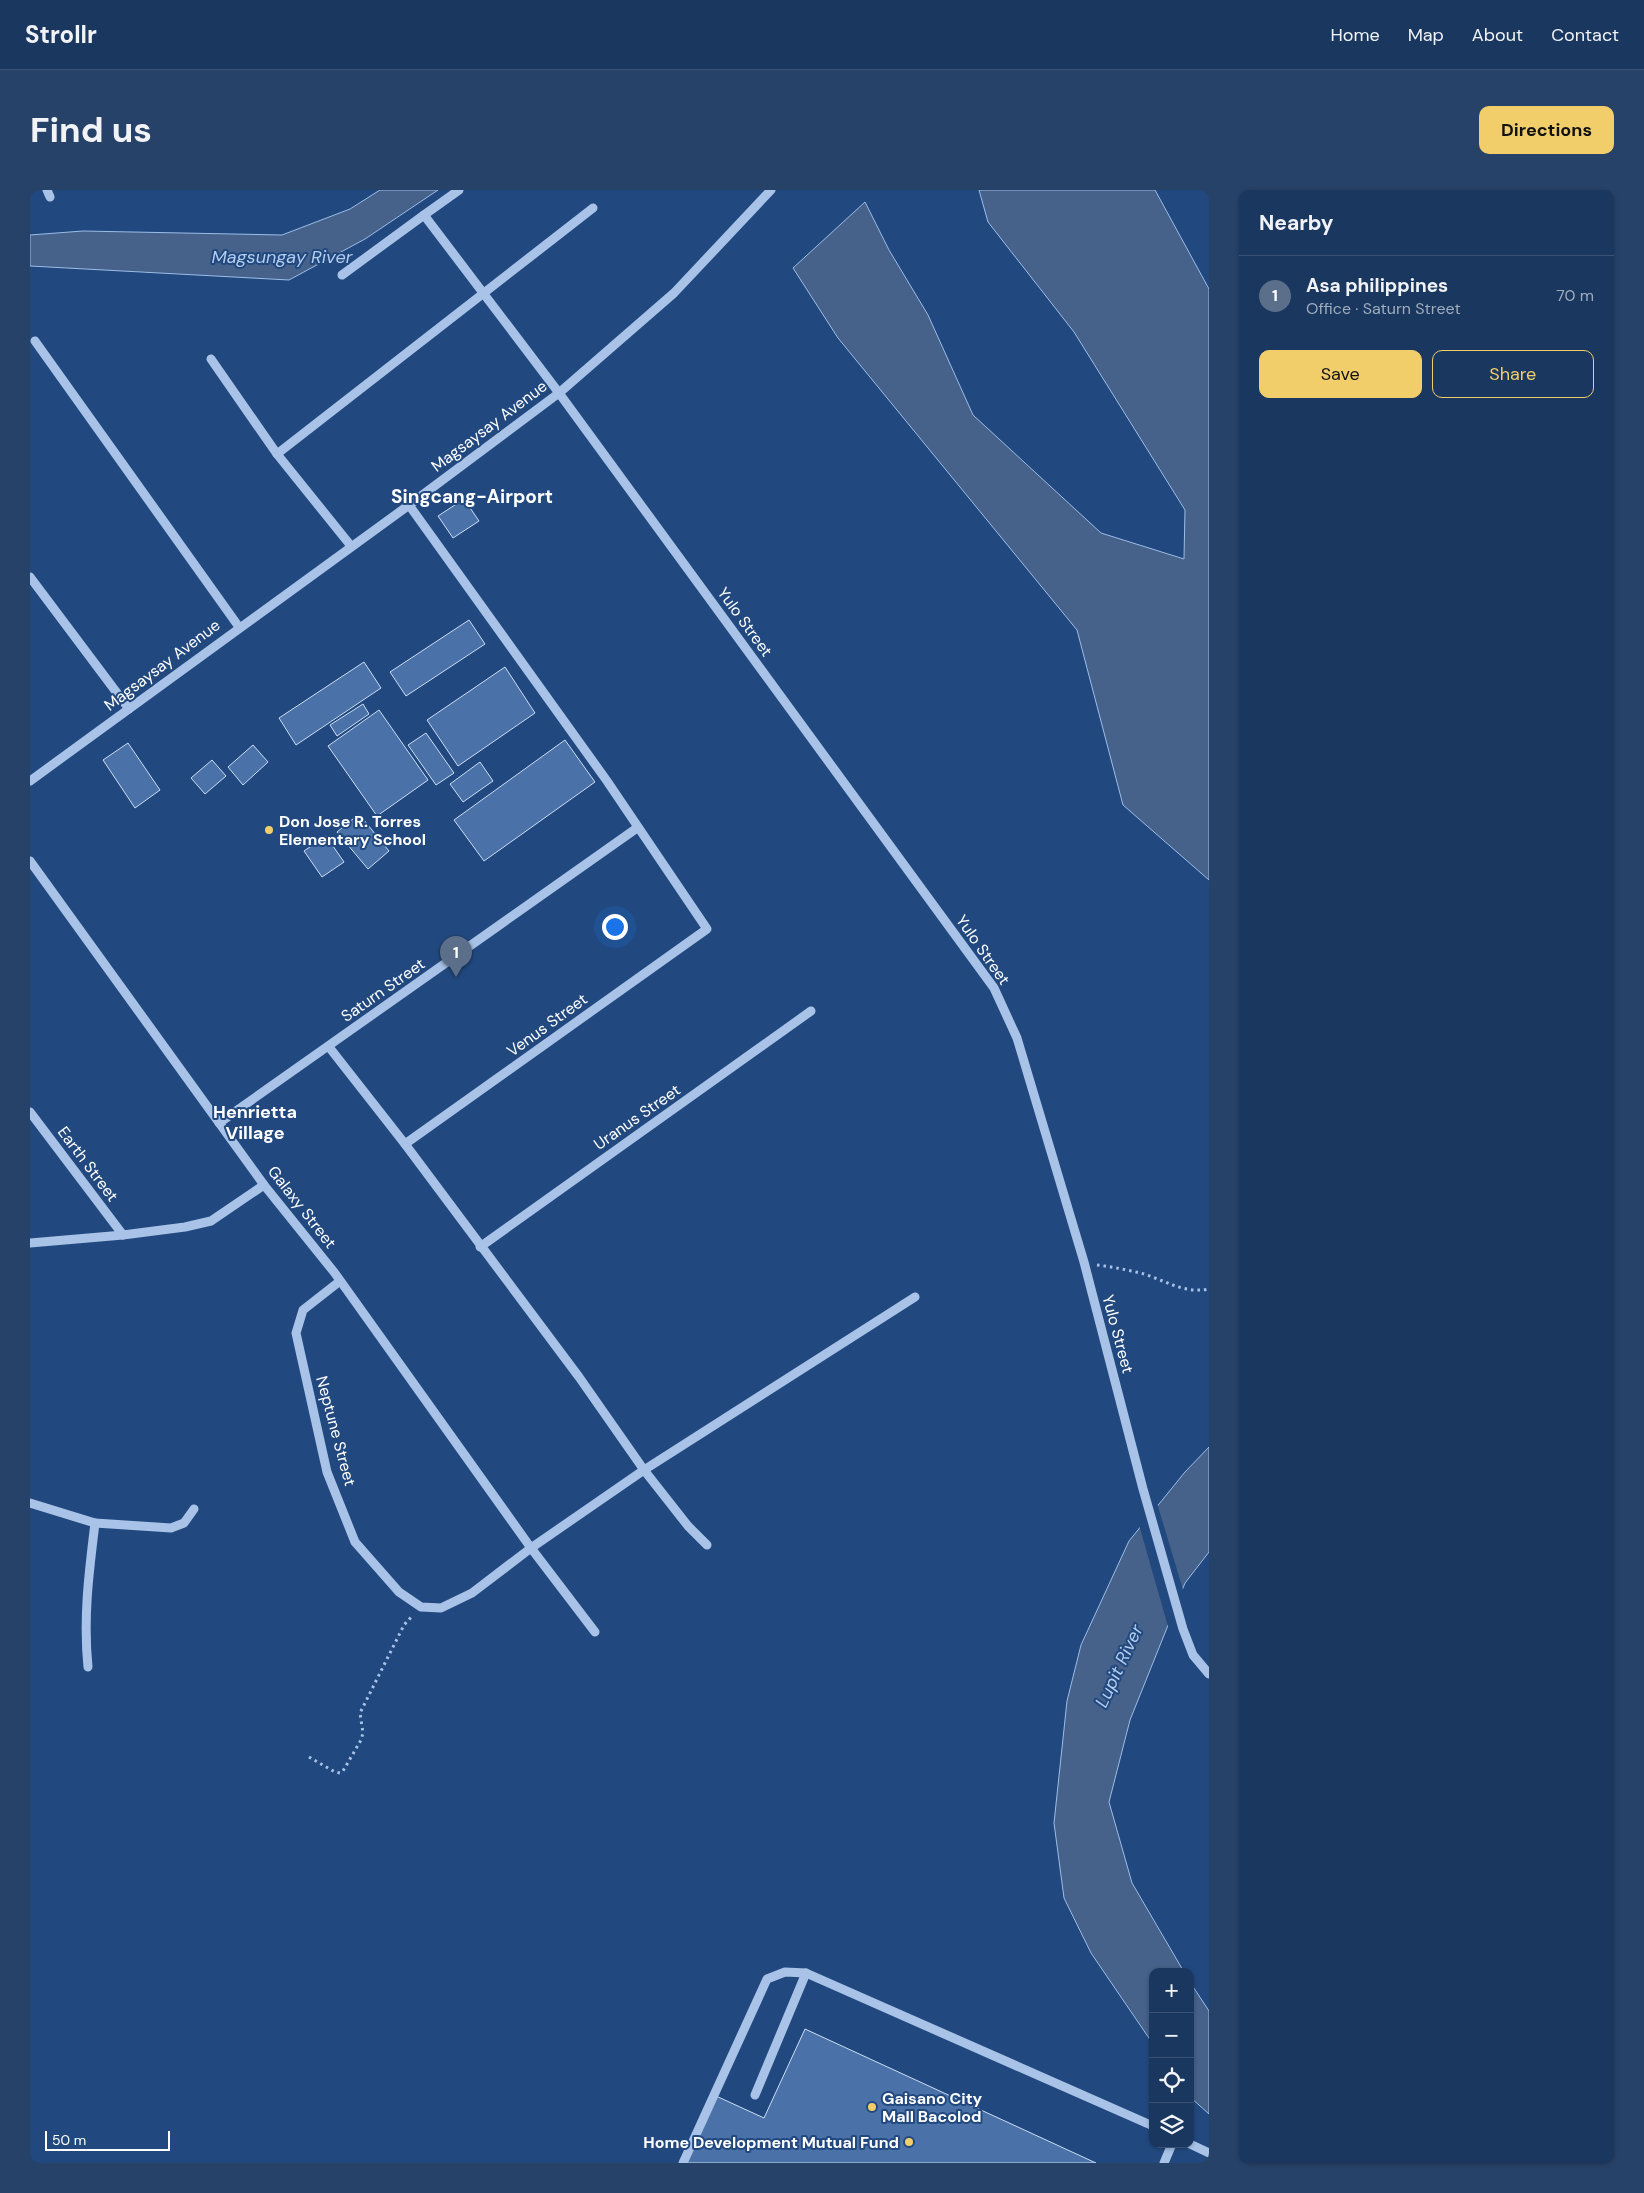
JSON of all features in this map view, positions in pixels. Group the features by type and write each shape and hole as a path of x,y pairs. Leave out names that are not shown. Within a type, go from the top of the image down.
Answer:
{"street":[{"path":"342,275 459,190"},
{"name":"Magsaysay Avenue","path":"30,780 409,505 558,393 674,294 771,190"},
{"path":"277,454 593,208"},
{"name":"Yulo Street","path":"424,215 558,393 994,988 1017,1038 1084,1262 1183,1629 1193,1655 1209,1674"},
{"path":"35,341 239,627"},
{"path":"211,360 277,454 350,546"},
{"path":"409,505 606,781 637,828"},
{"path":"30,577 129,709"},
{"name":"Venus Street","path":"405,1144 707,929 637,828"},
{"name":"Saturn Street","path":"220,1123 637,828"},
{"name":"Galaxy Street","path":"30,861 264,1185 340,1281 531,1548 595,1632"},
{"name":"Uranus Street","path":"480,1247 811,1011"},
{"path":"329,1047 405,1144 480,1247 579,1377 644,1470 688,1526 707,1545"},
{"name":"Earth Street","path":"30,1112 123,1235"},
{"path":"30,1243 123,1235 185,1227 211,1221 264,1185"},
{"name":"Neptune Street","path":"340,1281 303,1310 296,1333 327,1472 355,1542 399,1592 421,1607 441,1608 472,1593 531,1548"},
{"path":"531,1548 644,1470 915,1297"},
{"path":"30,1503 95,1523 171,1528 184,1523 194,1509"},
{"path":"88,1667 85,1640 85,1599 95,1523"},
{"path":"683,2163 767,1979 785,1972 806,1973 1149,2124"},
{"path":"755,2095 806,1973"},
{"path":"1194,2146 1209,2153"},
{"path":"1164,2163 1170,2148"}],"path":[{"path":"1084,1262 1133,1271 1185,1289 1209,1289"},
{"path":"309,1757 336,1772 340,1773 343,1770 361,1740 363,1732 360,1712 404,1625"}],"water":[{"name":"Magsungay River","path":"380,190 438,190 365,239 289,280 30,266 30,235 83,231 282,235 350,209"},
{"path":"979,190 1155,190 1209,289 1209,880 1123,805 1077,630 838,338 793,268 865,202 889,250 928,315 973,415 1101,533 1184,559 1185,510 1074,332 988,222"},
{"name":"Lupit River","path":"1209,1447 1209,1552 1185,1583 1130,1720 1109,1802 1132,1883 1182,1968 1149,1968 1149,2038 1091,1953 1064,1898 1054,1823 1067,1701 1081,1645 1129,1541 1185,1472"},
{"path":"1194,1988 1209,2011 1209,2114 1194,2101"}],"pier":[{"path":"1157,1503 1184,1593 1169,1630 1139,1525"}],"building":[{"path":"464,499 479,521 453,538 438,516"},
{"path":"469,620 485,644 406,696 390,672"},
{"path":"364,662 381,688 296,745 279,718"},
{"path":"505,667 535,713 458,766 427,720"},
{"path":"363,704 369,714 337,736 330,725"},
{"path":"379,710 428,780 377,816 328,746"},
{"path":"426,733 454,773 436,785 408,745"},
{"path":"565,740 595,782 484,861 454,820"},
{"path":"128,743 160,790 135,808 103,760"},
{"path":"253,745 268,762 243,785 228,767"},
{"path":"212,760 226,776 205,794 191,778"},
{"path":"480,762 493,781 463,802 450,784"},
{"path":"359,814 389,851 368,869 337,832"},
{"path":"326,836 344,862 322,877 304,851"},
{"name":"Gaisano City Mall Bacolod","path":"805,2029 1096,2163 686,2163 716,2096 764,2118"}],"place":[{"name":"Don Jose R. Torres Elementary School","path":"269,830"},
{"name":"Asa philippines","path":"456,977"},
{"name":"Gaisano City Mall Bacolod","path":"872,2107"},
{"name":"Home Development Mutual Fund","path":"909,2142"}],"district":[{"name":"Singcang-Airport","path":"472,496"},
{"name":"Henrietta Village","path":"255,1122"}]}
